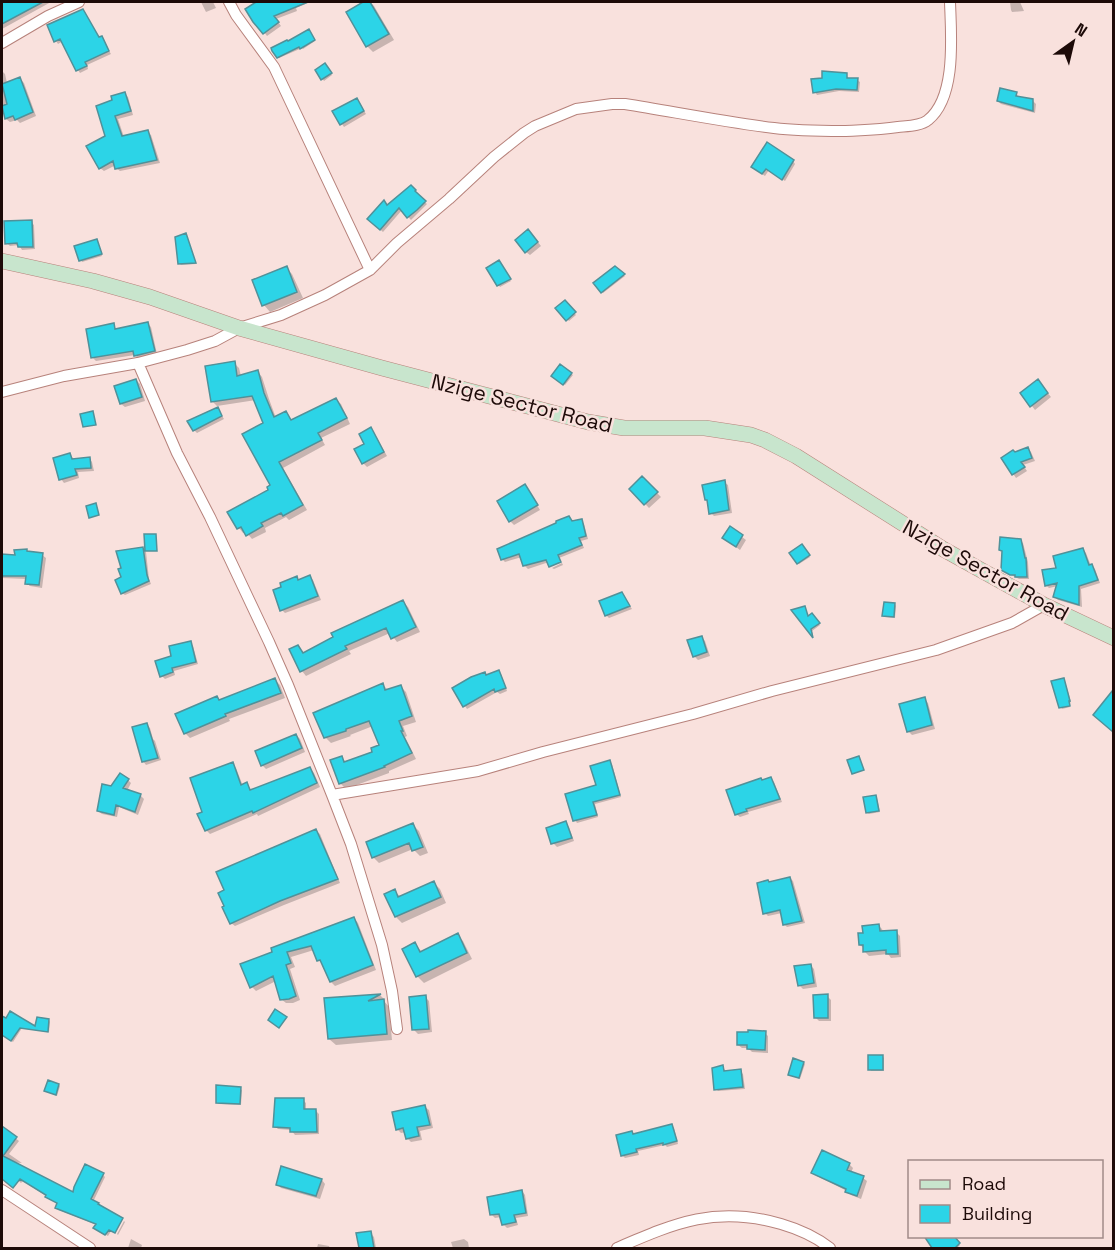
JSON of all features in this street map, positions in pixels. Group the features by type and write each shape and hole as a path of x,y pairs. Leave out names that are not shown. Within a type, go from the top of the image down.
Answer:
{"main road":[{"name":"Nzige Sector Road","path":"2,261 93,281 150,297 239,328 588,422 624,428 711,429 758,437 796,456 943,549 1044,605 1113,638"}],"street":[{"path":"2,43 48,16 79,2"},
{"path":"229,2 274,67 370,270"},
{"path":"2,392 64,376 138,363 215,341 239,328 281,315 325,295 370,270 397,243 509,145 535,126 576,109 625,104 776,128 816,131 878,130 927,121 942,101 949,78 952,44 950,2"},
{"path":"138,363 177,453 269,642 332,795 351,844 382,945 397,1029"},
{"path":"332,795 478,771 772,691 936,650 1012,623 1044,605"},
{"path":"2,1190 90,1248"},
{"path":"617,1248 678,1223 737,1216 760,1218 795,1228 830,1248"}],"building":[{"path":"2,2 43,2 2,24"},
{"path":"256,2 308,2 274,16 279,22 263,34 245,9"},
{"path":"363,2 370,2 389,34 366,47 346,12"},
{"path":"83,9 99,37 102,36 109,51 85,62 87,66 76,71 60,39 54,42 47,25"},
{"path":"309,29 315,40 277,58 271,48"},
{"path":"325,63 332,73 321,80 315,70"},
{"path":"822,71 847,73 847,78 858,78 857,90 836,89 813,93 811,79 822,78"},
{"path":"20,77 33,112 15,120 13,116 5,119 2,106 7,104 2,84"},
{"path":"1000,88 1017,92 1016,96 1033,99 1033,111 997,101"},
{"path":"125,92 131,111 115,116 122,136 148,130 157,160 115,169 113,161 99,169 86,146 105,136 96,106 112,100 111,96"},
{"path":"357,98 364,111 340,125 332,111"},
{"path":"767,142 794,160 782,180 766,169 762,174 751,167"},
{"path":"411,185 426,201 407,218 399,208 380,230 367,219 384,200 387,205"},
{"path":"32,220 33,247 18,247 17,243 5,244 4,221"},
{"path":"528,229 538,242 525,253 515,240"},
{"path":"186,233 196,263 178,264 175,237"},
{"path":"97,239 102,254 79,261 74,246"},
{"path":"499,260 511,279 497,286 486,268"},
{"path":"287,266 297,292 262,306 252,280"},
{"path":"615,266 625,274 601,293 593,283"},
{"path":"565,300 576,312 566,321 555,308"},
{"path":"148,322 155,351 134,356 133,351 91,358 86,329 114,323 115,329"},
{"path":"235,361 237,376 258,370 274,417 286,411 291,420 336,398 347,418 318,433 322,440 279,462 303,505 283,516 281,513 261,523 263,526 246,536 241,527 237,529 227,512 268,490 267,487 270,485 242,434 263,423 252,396 211,402 205,366"},
{"path":"560,364 572,373 563,385 551,376"},
{"path":"136,379 142,397 120,404 114,386"},
{"path":"1038,379 1048,393 1030,407 1020,393"},
{"path":"218,407 222,416 193,431 187,421"},
{"path":"93,411 96,425 83,427 80,414"},
{"path":"371,427 384,452 362,464 354,449 364,444 359,434"},
{"path":"1028,447 1032,458 1021,462 1025,467 1012,475 1001,458 1013,450 1015,452"},
{"path":"70,453 72,459 90,457 91,468 75,469 77,475 59,480 53,458"},
{"path":"642,476 658,492 644,505 629,489"},
{"path":"725,480 729,510 709,514 702,485"},
{"path":"525,484 538,505 509,522 497,501"},
{"path":"96,503 99,515 89,518 86,506"},
{"path":"569,516 572,521 582,519 586,536 579,538 582,545 558,555 561,562 549,567 546,560 523,566 519,554 501,560 497,549"},
{"path":"730,526 743,535 736,547 722,538"},
{"path":"144,534 156,534 157,551 145,551"},
{"path":"1000,537 1021,539 1026,558 1027,577 1015,577 1001,570"},
{"path":"802,544 810,555 797,564 789,553"},
{"path":"143,547 149,581 121,594 115,580 121,577 116,551"},
{"path":"1083,548 1098,580 1079,586 1079,605 1053,597 1057,583 1045,586 1042,570 1056,568 1053,556"},
{"path":"27,549 27,551 43,553 39,585 25,584 26,576 2,576 2,554 15,555 14,550"},
{"path":"310,575 318,596 280,611 273,590 281,587 280,583 297,576 298,580"},
{"path":"622,592 630,606 605,616 599,601"},
{"path":"403,600 416,627 391,639 386,628 345,646 347,649 300,672 289,649 298,645 303,653 333,637 331,633"},
{"path":"884,602 895,603 894,617 882,616"},
{"path":"805,606 808,616 812,613 820,623 811,629 813,638 791,610"},
{"path":"702,636 707,652 693,657 687,640"},
{"path":"191,641 196,662 172,668 173,672 160,677 155,661 171,656 169,646"},
{"path":"499,670 506,688 495,692 494,689 463,707 452,688 471,677"},
{"path":"275,678 281,693 225,714 226,716 184,734 175,714 217,696 219,700"},
{"path":"1064,678 1070,706 1059,708 1051,681"},
{"path":"383,683 385,690 401,685 412,716 399,721 403,731 401,731 412,753 385,767 339,784 330,760 342,756 344,762 372,752 371,748 379,745 369,721 324,738 313,713"},
{"path":"1113,690 1113,732 1093,715"},
{"path":"925,697 932,725 907,732 899,704"},
{"path":"147,723 158,758 142,762 132,727"},
{"path":"296,734 302,748 261,766 255,751"},
{"path":"859,756 864,770 852,774 847,760"},
{"path":"610,760 620,795 593,802 597,815 573,821 565,794 596,785 590,766"},
{"path":"233,762 241,785 247,782 250,790 310,767 317,783 253,813 252,811 205,831 197,814 202,812 190,778"},
{"path":"120,773 129,779 123,788 141,794 135,812 116,805 114,815 97,811 102,784 111,786"},
{"path":"771,777 780,799 746,809 747,811 735,815 726,790 761,778 762,780"},
{"path":"876,795 879,811 866,813 863,797"},
{"path":"566,821 572,838 551,844 546,828"},
{"path":"413,823 423,847 412,851 409,843 372,858 366,842"},
{"path":"316,829 338,879 280,901 230,924 218,893 224,890 216,872"},
{"path":"790,877 802,921 783,925 780,910 763,914 757,883"},
{"path":"434,881 441,897 395,917 384,894 395,889 398,897"},
{"path":"354,917 373,965 330,982 311,946 287,952 291,963 286,965 296,996 280,1000 273,976 250,988 240,964 272,952 271,948"},
{"path":"879,924 880,931 897,930 898,954 886,954 886,950 863,952 863,945 859,945 858,933 863,933 862,926"},
{"path":"458,933 467,953 416,977 402,949 415,942 420,952"},
{"path":"811,964 814,983 798,986 794,966"},
{"path":"381,994 368,1001 384,999 387,1034 328,1039 324,998"},
{"path":"828,994 828,1018 814,1018 813,995"},
{"path":"426,995 429,1029 412,1030 409,997"},
{"path":"275,1009 287,1017 279,1028 268,1020"},
{"path":"10,1011 35,1026 37,1017 49,1019 48,1032 20,1028 11,1041 2,1035 2,1016 6,1018"},
{"path":"748,1030 766,1031 765,1050 747,1049 747,1045 737,1045 737,1032 748,1032"},
{"path":"868,1055 883,1055 883,1070 868,1070"},
{"path":"793,1058 804,1062 799,1078 788,1075"},
{"path":"723,1065 724,1071 741,1069 743,1087 714,1090 712,1068"},
{"path":"48,1080 59,1084 56,1095 44,1091"},
{"path":"216,1085 241,1087 240,1104 216,1103"},
{"path":"275,1098 304,1098 304,1109 316,1109 317,1132 290,1132 290,1128 273,1127"},
{"path":"425,1105 430,1125 417,1127 419,1136 406,1139 403,1128 396,1130 392,1112"},
{"path":"672,1124 677,1141 636,1149 637,1152 621,1156 616,1135 632,1131 633,1134"},
{"path":"2,1126 17,1137 3,1156 73,1192 85,1164 104,1173 91,1199 123,1218 115,1233 109,1230 105,1235 93,1228 96,1224 55,1208 57,1203 20,1179 13,1188 2,1179"},
{"path":"822,1150 850,1163 847,1170 864,1176 857,1196 811,1173"},
{"path":"281,1166 322,1179 316,1196 276,1185"},
{"path":"522,1190 526,1213 514,1215 516,1222 502,1225 499,1214 490,1215 487,1197"},
{"path":"371,1231 374,1248 359,1248 356,1233"},
{"path":"925,1238 956,1238 960,1243 955,1248 932,1248"}]}
